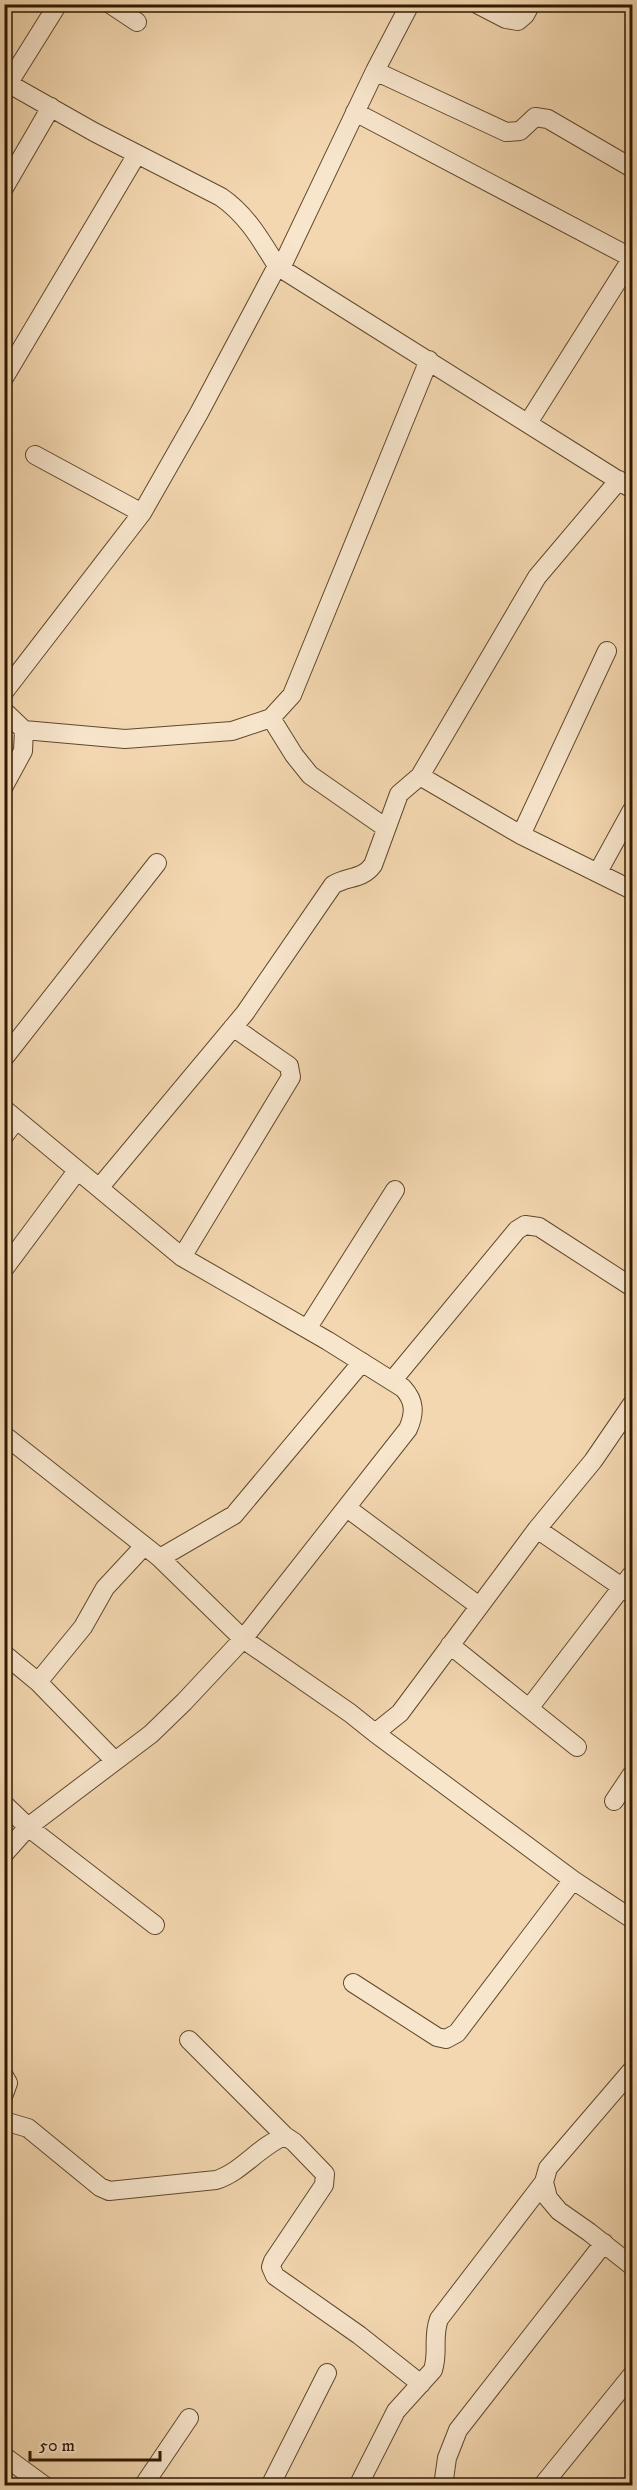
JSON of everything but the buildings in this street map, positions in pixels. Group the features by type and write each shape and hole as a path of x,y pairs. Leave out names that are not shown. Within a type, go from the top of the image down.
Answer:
{"street":[{"path":"58,4 6,82 136,154 221,197 237,208 256,231 279,267 626,485 537,577 420,776 399,794 368,873 333,885 232,1027 99,1188"},
{"path":"110,4 137,22"},
{"path":"4,692 142,513 279,267 410,4"},
{"path":"477,4 506,19 518,21 525,15 531,4"},
{"path":"375,71 506,132 520,131 535,117 548,119 633,168"},
{"path":"4,188 51,107"},
{"path":"355,112 632,258 528,423"},
{"path":"4,378 136,154"},
{"path":"4,711 24,730 125,739 232,731 271,718 292,695 429,360"},
{"path":"35,455 142,513"},
{"path":"521,835 607,651"},
{"path":"271,718 294,755 310,775 386,828"},
{"path":"4,786 23,751 24,730"},
{"path":"420,776 521,835 633,890"},
{"path":"598,872 633,810"},
{"path":"4,1058 157,863"},
{"path":"182,1257 291,1077 289,1066 232,1027"},
{"path":"4,1136 10,1114 182,1257 392,1381 410,1396 413,1406 413,1418 408,1429 243,1639 151,1734 28,1827 4,1854"},
{"path":"4,1269 77,1171"},
{"path":"307,1329 395,1190"},
{"path":"392,1381 517,1230 525,1226 539,1227 633,1287"},
{"path":"160,1558 234,1515 362,1362"},
{"path":"375,1734 400,1713 537,1529 593,1461 633,1404"},
{"path":"4,1435 160,1558 243,1639 350,1713 375,1734 573,1880 633,1919"},
{"path":"347,1508 480,1606"},
{"path":"530,1707 629,1585 537,1529"},
{"path":"38,1682 83,1627 105,1588 144,1546"},
{"path":"450,1645 577,1747"},
{"path":"4,1654 38,1682 115,1761"},
{"path":"614,1801 633,1774"},
{"path":"4,1804 28,1827 155,1925"},
{"path":"353,1983 437,2037 446,2039 457,2033 573,1880"},
{"path":"189,2040 325,2174 324,2185 273,2261 271,2267 275,2276 359,2335 421,2384"},
{"path":"358,2486 396,2411 433,2370 436,2362 434,2332 439,2319 544,2182 548,2168 633,2070"},
{"path":"4,2076 8,2083 4,2094"},
{"path":"4,2121 28,2128 100,2187 109,2191 216,2180 228,2176 274,2140 285,2136"},
{"path":"544,2182 548,2198 559,2211 633,2266"},
{"path":"443,2486 447,2458 458,2430 604,2243"},
{"path":"270,2486 327,2373"},
{"path":"542,2486 633,2375"},
{"path":"143,2486 189,2418"},
{"path":"4,2456 45,2486"}]}
